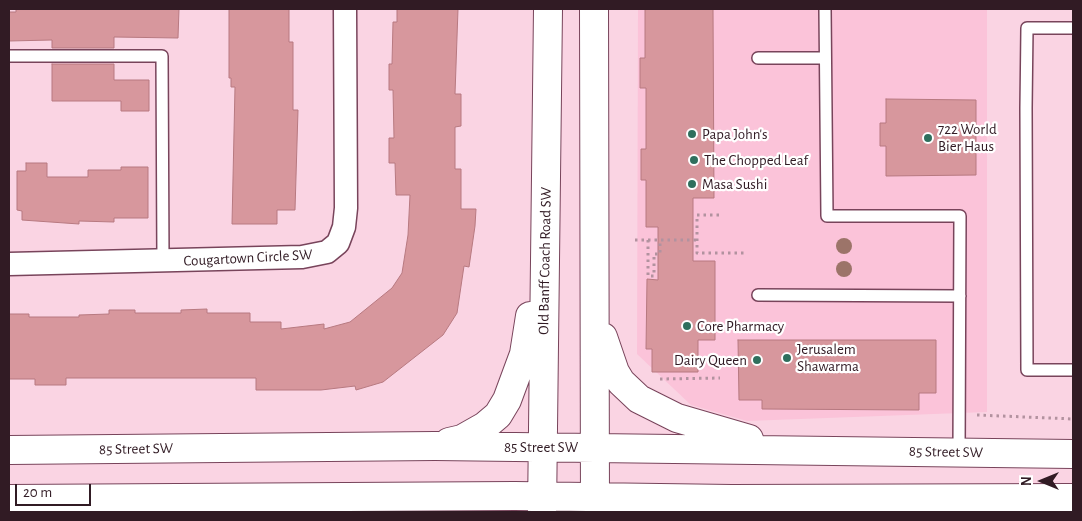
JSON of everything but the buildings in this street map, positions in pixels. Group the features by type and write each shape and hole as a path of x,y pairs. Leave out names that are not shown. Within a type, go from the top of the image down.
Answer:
{"main road":[{"name":"Old Banff Coach Road SW","path":"542,504 548,9"},
{"path":"594,9 596,504"},
{"path":"435,446 462,439 484,426 498,415 507,400 524,354 547,211"},
{"path":"596,307 602,333 615,372 621,382 639,400 661,411 696,424 792,450"},
{"name":"85 Street SW","path":"9,450 435,446 1073,454"},
{"path":"9,498 542,504 732,499 1073,498"},
{"path":"682,512 693,506 732,499"}],"street":[{"name":"Cougartown Circle SW","path":"9,264 163,262 302,257 327,252 338,243 344,227 346,208 345,9"}],"lane":[{"path":"825,9 827,216 960,216 959,452"},
{"path":"1073,28 1027,28 1026,293 1027,370 1073,370"},
{"path":"9,56 162,56 163,262"},
{"path":"758,58 825,58"},
{"path":"758,295 960,296"}],"path":[{"path":"719,215 697,215 697,253 744,253"},
{"path":"635,240 697,240"},
{"path":"648,240 648,276 654,276 654,254 660,254 660,240"},
{"path":"658,379 720,378"},
{"path":"959,415 1073,420"}],"shaded area":[{"path":"638,9 987,9 987,412 747,421 691,405 637,354"}],"place":[{"name":"Papa John's","path":"692,134"},
{"name":"722 World Bier Haus","path":"928,138"},
{"name":"The Chopped Leaf","path":"694,160"},
{"name":"Masa Sushi","path":"692,184"},
{"name":"Core Pharmacy","path":"687,326"},
{"name":"Jerusalem Shawarma","path":"787,358"},
{"name":"Dairy Queen","path":"757,360"}]}
